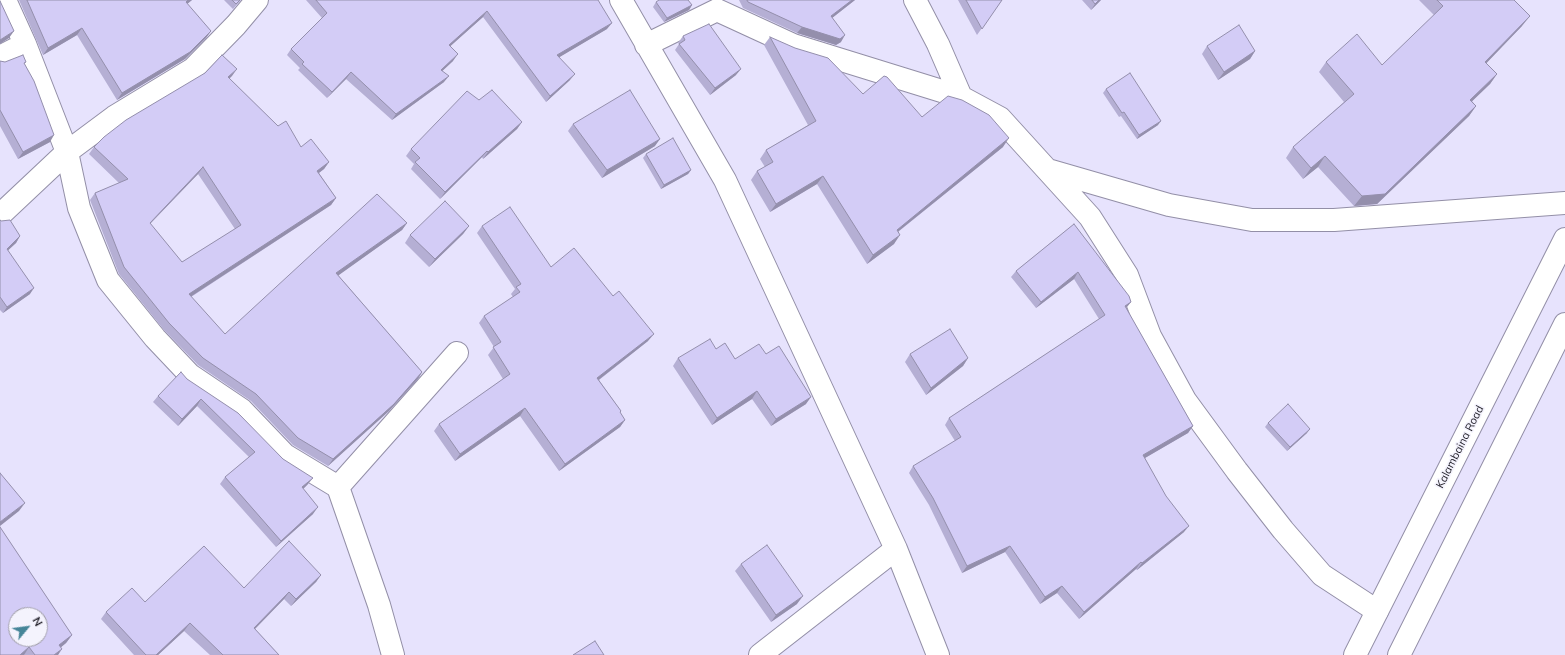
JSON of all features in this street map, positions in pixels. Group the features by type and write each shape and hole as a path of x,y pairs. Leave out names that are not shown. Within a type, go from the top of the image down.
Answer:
{"street":[{"path":"5,0 25,44 67,152 78,208 108,280 155,338 190,375 242,410 285,454 338,487 379,605 393,655"},
{"path":"0,215 67,152 114,117 193,69 236,25 257,0"},
{"path":"621,0 726,180 896,549 938,655"},
{"path":"915,0 938,44 961,97"},
{"path":"646,45 717,10 793,45 961,97 1000,118 1090,217 1127,275 1150,336 1185,400 1237,471 1283,530 1322,575 1377,611"},
{"path":"0,57 25,44"},
{"path":"1048,170 1169,205 1252,220 1334,220 1565,203"},
{"name":"Kalambaina Road","path":"1355,655 1565,239"},
{"path":"1399,655 1565,324"},
{"path":"338,487 457,353"},
{"path":"760,655 896,549"}],"building":[{"path":"27,0 188,0 186,2 211,31 190,52 122,93 82,28 48,48"},
{"path":"232,0 240,0 236,4"},
{"path":"316,0 598,0 612,23 557,55 575,74 550,96 487,11 449,45 458,54 441,70 449,76 396,114 351,72 332,92 302,64 304,62 291,49 327,13"},
{"path":"659,0 688,0 692,5 667,18 656,2"},
{"path":"747,0 852,0 831,16 845,35 840,39 802,27 748,2"},
{"path":"966,0 1002,0 982,29"},
{"path":"1092,0 1099,0 1095,4"},
{"path":"1437,0 1514,0 1530,16 1485,62 1497,74 1470,100 1476,106 1385,194 1362,196 1325,156 1311,168 1293,147 1354,94 1326,62 1357,34 1382,65 1443,6"},
{"path":"0,1 14,31 0,40"},
{"path":"709,24 741,69 715,88 679,44 685,40 683,36"},
{"path":"1239,25 1255,51 1224,72 1207,46"},
{"path":"770,37 795,48 828,58 863,94 884,76 887,77 922,117 948,96 962,100 989,115 1009,138 897,230 900,235 873,255 823,176 776,204 757,171 773,162 766,150 816,121"},
{"path":"23,55 26,62 24,63 34,81 54,135 23,152 0,110 0,61 5,62"},
{"path":"222,55 237,69 228,77 278,126 286,121 301,147 311,139 329,162 317,171 336,198 189,294 225,334 377,194 407,223 336,273 422,372 394,404 333,459 298,438 256,394 203,358 169,323 124,267 95,193 128,179 94,147 126,120 205,73","holes":["203,167 241,225 182,262 150,223"]},
{"path":"1130,73 1161,121 1139,135 1124,112 1122,113 1106,89"},
{"path":"492,90 522,122 488,152 487,151 445,192 415,162 420,158 411,149 467,91 479,100"},
{"path":"630,90 660,139 607,170 573,124"},
{"path":"673,138 691,170 664,185 646,154"},
{"path":"445,201 469,226 435,259 410,235"},
{"path":"510,207 551,267 574,248 613,296 619,291 654,334 597,378 621,411 620,412 625,420 565,464 525,408 460,454 439,424 510,374 493,347 501,342 484,316 520,292 516,287 521,284 482,226"},
{"path":"0,220 10,220 20,236 7,249 34,288 7,307 0,297"},
{"path":"1074,224 1129,296 1131,302 1125,306 1193,426 1143,455 1166,496 1189,526 1142,563 1141,562 1084,612 1062,586 1045,597 1010,546 967,566 933,498 913,466 961,437 949,418 1105,315 1078,272 1041,302 1016,271"},
{"path":"950,329 968,358 931,388 910,354"},
{"path":"710,339 716,349 725,343 735,359 759,344 766,354 779,346 811,397 776,419 757,391 717,418 678,358"},
{"path":"181,372 187,379 238,413 283,459 313,478 302,487 318,507 281,541 225,477 255,452 201,399 182,419 158,396"},
{"path":"1288,404 1310,429 1290,447 1268,423"},
{"path":"0,473 25,503 0,522"},
{"path":"0,527 72,635 59,645 62,649 54,655 35,655 29,647 20,655 0,655"},
{"path":"289,541 321,575 296,599 289,592 254,628 279,655 223,655 190,623 156,655 146,655 106,612 132,588 145,602 204,546 244,588"},
{"path":"767,545 803,596 776,615 741,564"},
{"path":"595,641 604,655 573,655"}]}
